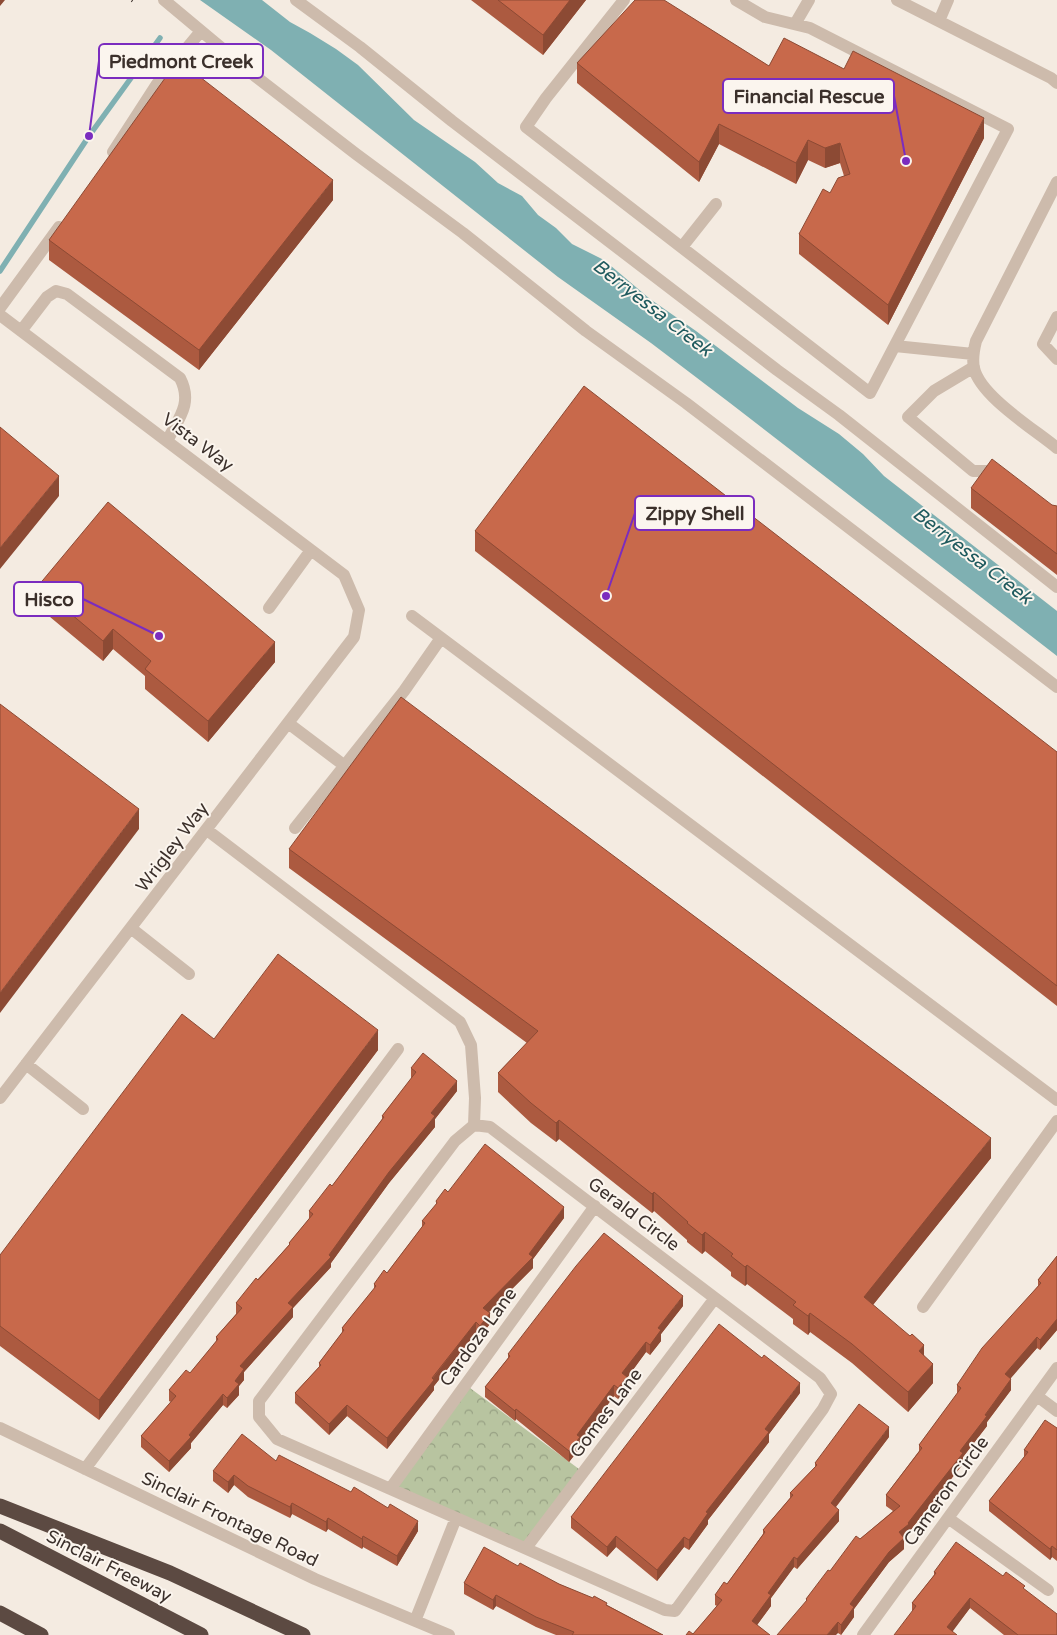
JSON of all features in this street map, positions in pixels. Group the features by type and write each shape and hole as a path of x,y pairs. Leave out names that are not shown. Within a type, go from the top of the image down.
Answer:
{"highway":[{"path":"0,1506 170,1573 303,1635"},
{"name":"Sinclair Freeway","path":"0,1531 202,1635"},
{"path":"170,1573 288,1635"},
{"path":"0,1613 41,1635"}],"street":[{"path":"164,0 255,76 348,148 463,233 586,331 686,402 1057,687"},
{"path":"296,0 360,47 452,121 777,370 839,415 1057,587"},
{"path":"624,0 546,98 526,127 870,393 1008,129 810,28 765,17 736,0"},
{"path":"795,24 809,0"},
{"path":"897,0 1051,78 1057,83"},
{"path":"939,21 948,0"},
{"path":"106,163 157,84 201,30"},
{"path":"1057,182 976,341 973,354 974,367 979,381 988,394 1057,448"},
{"path":"682,247 716,204"},
{"path":"0,308 67,216"},
{"path":"21,331 47,297 56,291 68,294 180,378 185,388 186,407 167,441"},
{"name":"Vista Way","path":"0,315 344,575 359,610"},
{"path":"1057,318 1043,344 1057,359"},
{"path":"895,346 973,354"},
{"path":"974,367 934,390 908,417 973,471 995,471 1010,483"},
{"path":"269,608 311,550"},
{"name":"Wrigley Way","path":"0,1098 132,929 354,637 359,610"},
{"path":"412,616 1057,1100"},
{"path":"295,828 404,691 441,638"},
{"path":"288,723 345,766"},
{"path":"207,830 460,1022 471,1045 475,1098 474,1125"},
{"path":"132,929 189,974"},
{"path":"85,1469 398,1049"},
{"path":"26,1064 83,1109"},
{"path":"923,1307 1057,1121"},
{"name":"Gerald Circle","path":"474,1125 490,1127 595,1206 820,1378 831,1394 823,1409 675,1610 666,1610 277,1439 259,1417 259,1401 455,1141 474,1125"},
{"name":"Cardoza Lane","path":"390,1489 595,1206"},
{"name":"Gomes Lane","path":"526,1548 715,1298"},
{"name":"Cameron Circle","path":"862,1635 1057,1368"},
{"path":"1037,1396 1057,1411"},
{"name":"Sinclair Frontage Road","path":"0,1428 314,1579 449,1635"},
{"path":"415,1621 456,1518"},
{"path":"948,1518 1048,1590"}],"green space":[{"path":"466,1385 583,1472 526,1548 390,1489"}],"water":[{"name":"Berryessa Creek","path":"200,0 262,0 290,22 336,49 358,65 414,120 475,162 498,183 522,196 538,215 556,228 572,244 604,260 650,299 696,331 798,408 839,434 863,454 884,476 1057,611 1057,656 730,403 651,343 558,277 271,50"}],"building":[{"path":"498,0 570,0 543,35"},
{"path":"635,0 664,0 769,66 784,38 844,69 853,51 984,118 888,305 799,234 823,189 830,193 838,178 850,174 840,143 825,148 808,140 796,163 719,124 699,162 577,63"},
{"path":"178,60 333,180 199,350 49,240"},
{"path":"584,386 1057,752 1057,986 475,531"},
{"path":"0,427 59,476 0,548"},
{"path":"992,459 1052,505 1057,506 1057,554 971,488"},
{"path":"108,502 275,642 208,721 145,669 151,661 113,629 103,641 38,586"},
{"path":"401,697 991,1138 864,1297 910,1336 912,1334 924,1345 919,1351 933,1364 908,1392 852,1344 810,1313 808,1316 793,1305 796,1302 747,1265 745,1267 731,1256 733,1254 705,1232 702,1235 654,1192 652,1194 559,1120 556,1123 531,1103 498,1073 538,1031 289,849"},
{"path":"0,704 139,809 0,993"},
{"path":"278,954 378,1030 99,1400 0,1326 0,1255 182,1014 214,1039"},
{"path":"423,1053 457,1081 431,1113 435,1116 389,1172 329,1255 331,1257 288,1303 293,1307 240,1366 244,1369 235,1381 239,1384 227,1398 223,1394 189,1435 191,1437 169,1461 141,1436 176,1396 169,1390 186,1370 190,1373 218,1339 216,1337 242,1308 236,1303 256,1278 258,1280 290,1244 313,1214 309,1211 330,1184 332,1186 384,1117 382,1116 416,1072 411,1068"},
{"path":"485,1144 564,1207 529,1254 533,1257 483,1308 490,1313 480,1326 476,1322 432,1378 434,1380 387,1438 347,1405 329,1424 295,1393 321,1365 319,1363 344,1330 342,1328 376,1286 374,1284 384,1270 387,1273 425,1223 422,1221 437,1203 436,1201 445,1189 448,1192"},
{"path":"604,1233 683,1296 658,1328 661,1330 650,1345 646,1342 622,1373 627,1377 618,1388 614,1385 577,1435 580,1437 569,1451 485,1387 576,1266"},
{"path":"1057,1256 1057,1319 1040,1340 1037,1337 1005,1374 1011,1379 985,1415 987,1416 960,1451 963,1453 909,1524 899,1532 904,1538 889,1552 850,1604 854,1607 841,1625 838,1622 827,1635 777,1635 807,1600 828,1570 830,1571 856,1536 860,1539 900,1506 886,1495 922,1448 919,1445 961,1388 957,1385 982,1348 1041,1283 1038,1280"},
{"path":"719,1324 762,1358 764,1355 800,1383 765,1429 769,1432 706,1512 708,1513 689,1540 684,1537 657,1570 616,1536 607,1547 571,1517"},
{"path":"859,1404 889,1427 831,1503 839,1510 797,1559 794,1557 768,1593 771,1595 752,1621 770,1635 686,1635 689,1631 693,1634 722,1600 715,1595 724,1582 727,1584 765,1532 763,1530 793,1495 790,1493 817,1465 815,1463"},
{"path":"1045,1420 1057,1428 1057,1550 1052,1546 1050,1549 989,1501 1028,1452 1024,1450"},
{"path":"242,1434 276,1461 279,1455 351,1492 354,1487 388,1508 390,1504 418,1521 397,1556 363,1536 362,1539 328,1518 326,1522 292,1503 290,1507 248,1486 234,1475 228,1482 213,1471"},
{"path":"956,1542 1003,1576 1006,1572 1025,1586 1023,1588 1057,1614 1057,1635 1018,1635 970,1598 947,1627 957,1635 894,1635 916,1606 912,1603 936,1573 934,1572"},
{"path":"484,1547 518,1566 520,1563 559,1584 593,1598 594,1596 607,1603 606,1605 663,1635 572,1635 574,1632 536,1617 496,1595 493,1600 464,1583"}],"waterway":[{"path":"0,271 89,136 160,38"}],"place":[{"name":"Piedmont Creek","path":"89,136"},
{"name":"Financial Rescue","path":"906,161"},
{"name":"Zippy Shell","path":"606,596"},
{"name":"Hisco","path":"159,636"}]}
